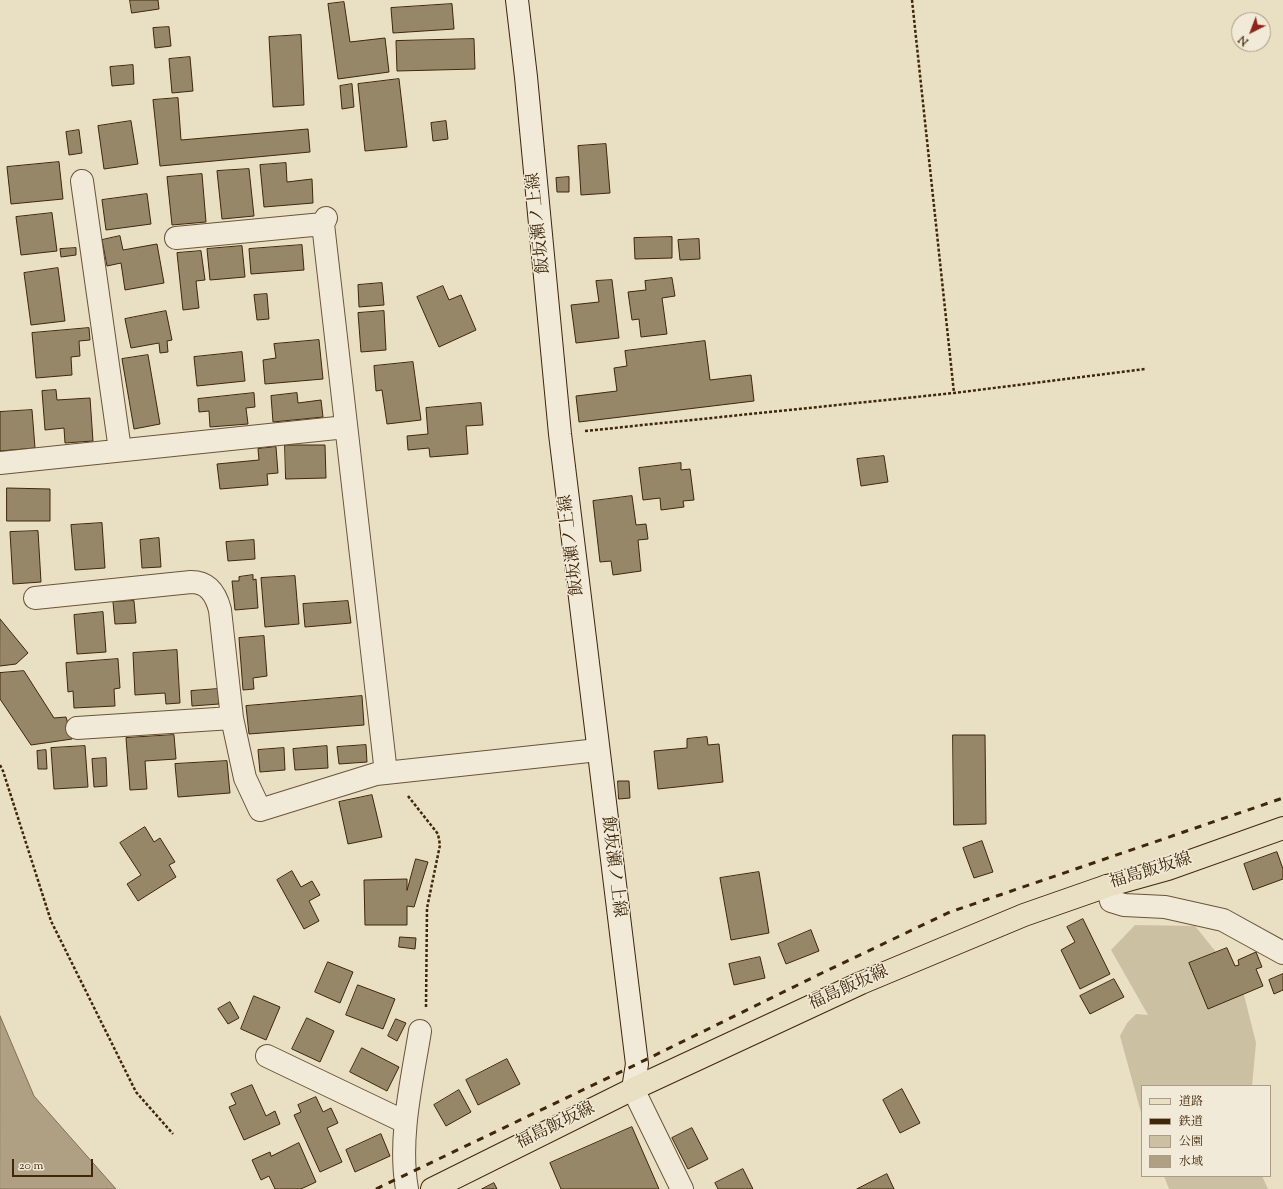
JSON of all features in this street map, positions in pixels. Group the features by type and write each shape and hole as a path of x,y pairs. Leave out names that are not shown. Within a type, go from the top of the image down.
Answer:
{"main road":[{"name":"福島飯坂線","path":"432,1189 633,1089 861,983 1024,915 1107,886 1168,869 1283,828"}],"street":[{"name":"飯坂瀬ノ上線","path":"517,0 560,434 636,1064 633,1089"},
{"path":"82,181 120,450"},
{"path":"176,238 324,221 346,427 389,772"},
{"path":"0,463 346,427"},
{"path":"35,598 191,582 198,582 209,587 217,598 220,610 232,718 245,778 260,810 376,774 598,750"},
{"path":"77,728 232,718"},
{"path":"1107,886 1111,901 1124,905 1165,907 1223,920 1283,952"},
{"path":"407,1189 404,1175 405,1122 420,1031"},
{"path":"267,1056 405,1122"},
{"path":"633,1089 682,1189"}],"path":[{"path":"912,0 954,393"},
{"path":"560,434 954,393 1145,369"},
{"path":"0,765 51,921 136,1092 173,1134"},
{"path":"389,772 438,834 440,845 427,908 426,1020 420,1031"}],"green space":[{"path":"1135,925 1195,926 1241,983 1256,1043 1252,1085 1141,1085 1141,1112 1120,1036 1127,1023 1136,1014 1148,1015 1111,950"},
{"path":"1164,1177 1262,1177 1268,1189 1169,1189"}],"water":[{"path":"0,1016 34,1096 116,1189 0,1189"}],"building":[{"path":"130,0 158,0 159,9 132,13"},
{"path":"344,2 350,42 385,38 389,72 338,79 328,4"},
{"path":"452,4 454,29 393,33 391,8"},
{"path":"169,27 171,46 155,48 153,28"},
{"path":"301,35 304,105 273,107 269,37"},
{"path":"474,39 475,69 397,71 396,41"},
{"path":"190,57 193,91 172,93 169,59"},
{"path":"133,65 134,84 112,86 110,67"},
{"path":"399,79 407,147 365,151 358,84"},
{"path":"352,84 354,107 342,109 340,86"},
{"path":"178,98 181,140 308,129 310,152 160,166 153,100"},
{"path":"131,121 138,164 104,169 98,126"},
{"path":"446,121 448,139 433,141 431,123"},
{"path":"79,130 82,153 69,155 66,132"},
{"path":"606,144 610,193 581,195 578,146"},
{"path":"59,162 63,199 11,204 7,167"},
{"path":"286,163 287,182 312,179 313,203 264,207 260,165"},
{"path":"249,169 254,216 222,219 217,171"},
{"path":"202,174 206,222 172,225 167,177"},
{"path":"569,177 569,192 557,192 556,178"},
{"path":"147,194 151,224 106,230 102,200"},
{"path":"52,213 57,251 21,255 16,217"},
{"path":"120,236 123,250 157,244 164,283 125,290 121,263 107,266 102,240"},
{"path":"672,237 672,258 635,259 634,238"},
{"path":"699,239 700,259 680,260 678,240"},
{"path":"302,245 304,270 251,274 249,249"},
{"path":"242,246 245,277 210,280 207,249"},
{"path":"76,248 76,255 61,257 60,249"},
{"path":"201,251 205,280 196,281 199,308 183,310 177,253"},
{"path":"58,268 65,321 31,325 24,273"},
{"path":"672,278 675,296 662,298 667,334 641,337 639,319 632,320 628,292 646,290 645,281"},
{"path":"612,280 619,338 576,343 571,305 599,302 596,281"},
{"path":"382,283 384,305 359,307 358,285"},
{"path":"443,286 449,300 461,295 476,330 439,347 417,297"},
{"path":"267,294 269,319 257,320 254,295"},
{"path":"166,311 172,340 167,341 168,352 160,353 159,343 131,348 125,319"},
{"path":"384,311 386,350 361,352 358,313"},
{"path":"89,328 90,340 79,341 80,356 71,357 72,375 36,378 32,333"},
{"path":"319,340 323,379 265,384 263,360 276,358 274,344"},
{"path":"705,341 710,380 751,375 754,401 579,422 576,396 617,391 614,368 627,366 625,351"},
{"path":"242,352 245,381 197,386 194,357"},
{"path":"148,355 160,424 134,429 122,359"},
{"path":"413,362 421,420 387,424 382,390 376,391 374,366"},
{"path":"56,390 57,400 90,398 93,441 65,443 64,428 45,430 42,391"},
{"path":"254,393 255,407 246,408 248,424 210,427 209,411 199,412 198,399"},
{"path":"297,393 298,403 321,400 323,417 273,422 271,396"},
{"path":"481,403 483,425 466,426 468,454 430,457 429,448 408,450 407,436 428,434 426,408"},
{"path":"32,410 35,448 0,451 0,412"},
{"path":"285,445 325,445 326,478 286,479"},
{"path":"276,447 278,473 267,474 268,485 220,489 217,464 259,460 258,449"},
{"path":"884,456 888,482 861,486 857,459"},
{"path":"681,463 681,470 690,469 694,500 683,501 684,507 661,510 660,498 643,500 639,468"},
{"path":"7,488 50,489 50,521 7,521"},
{"path":"632,496 636,525 646,524 648,539 638,540 641,571 613,575 611,561 600,562 593,501"},
{"path":"102,523 105,568 75,570 71,525"},
{"path":"38,531 41,582 13,584 10,532"},
{"path":"159,538 161,567 142,568 140,540"},
{"path":"254,540 255,559 228,561 226,542"},
{"path":"253,575 253,580 256,579 258,608 235,610 232,581 239,581 239,577"},
{"path":"295,576 299,624 265,627 261,578"},
{"path":"134,601 136,623 115,624 113,602"},
{"path":"348,601 351,623 305,627 303,604"},
{"path":"103,612 106,652 77,654 74,615"},
{"path":"0,619 28,653 16,664 0,666"},
{"path":"264,636 267,676 253,678 254,689 243,690 239,638"},
{"path":"177,650 180,703 166,704 165,693 135,695 133,653"},
{"path":"118,659 120,688 114,689 115,706 74,708 73,691 68,692 66,663"},
{"path":"24,671 54,718 66,717 72,739 31,745 0,699 0,673"},
{"path":"218,689 219,704 192,706 191,691"},
{"path":"362,696 364,725 249,734 246,706"},
{"path":"174,735 176,759 145,761 147,789 130,790 126,738"},
{"path":"953,735 985,735 986,824 954,825"},
{"path":"707,737 708,745 719,744 723,782 658,789 654,751 687,748 687,739"},
{"path":"366,745 367,762 339,764 337,747"},
{"path":"85,746 88,787 54,789 51,748"},
{"path":"327,746 328,768 295,770 293,749"},
{"path":"284,748 285,770 260,772 258,750"},
{"path":"46,750 47,769 38,769 37,751"},
{"path":"106,758 107,786 94,787 92,759"},
{"path":"227,761 230,793 178,797 175,764"},
{"path":"618,781 629,781 630,798 619,799"},
{"path":"372,795 382,837 348,844 339,802"},
{"path":"145,827 154,842 160,838 175,862 169,865 176,877 138,901 127,884 141,875 120,843"},
{"path":"982,841 993,872 974,878 963,848"},
{"path":"1277,852 1283,869 1283,879 1253,890 1244,864"},
{"path":"416,859 428,862 414,907 407,906 407,925 365,925 364,880 407,879 407,890"},
{"path":"292,871 301,887 312,881 320,895 309,901 319,921 304,929 277,880"},
{"path":"759,872 769,933 731,940 720,878"},
{"path":"1083,919 1110,974 1080,989 1061,950 1075,942 1067,927"},
{"path":"811,930 819,951 786,964 778,944"},
{"path":"400,937 416,938 415,949 399,947"},
{"path":"1227,948 1235,966 1239,965 1238,960 1256,952 1262,967 1256,969 1263,986 1208,1009 1189,963"},
{"path":"760,957 765,978 734,985 729,964"},
{"path":"328,962 353,972 340,1003 315,992"},
{"path":"1283,974 1283,990 1274,994 1269,980"},
{"path":"1114,979 1124,997 1090,1014 1080,996"},
{"path":"358,985 395,999 383,1029 346,1015"},
{"path":"254,996 280,1007 266,1040 241,1029"},
{"path":"230,1002 239,1018 228,1024 218,1009"},
{"path":"307,1018 334,1031 320,1062 292,1049"},
{"path":"396,1019 406,1023 397,1041 388,1036"},
{"path":"362,1048 399,1067 387,1091 350,1072"},
{"path":"507,1059 520,1084 478,1105 466,1080"},
{"path":"252,1085 266,1116 275,1111 280,1124 244,1140 229,1107 236,1104 231,1094"},
{"path":"902,1089 920,1123 900,1133 883,1100"},
{"path":"459,1090 471,1112 446,1126 434,1105"},
{"path":"316,1097 323,1112 331,1108 338,1123 327,1128 342,1162 320,1172 294,1115 301,1112 298,1105"},
{"path":"632,1127 659,1189 561,1189 550,1163"},
{"path":"692,1128 708,1159 688,1169 672,1138"},
{"path":"381,1134 390,1156 355,1172 346,1150"},
{"path":"299,1143 316,1182 301,1189 275,1189 269,1176 261,1180 252,1160 270,1152 271,1156"},
{"path":"743,1169 753,1189 718,1189 715,1183"},
{"path":"887,1174 894,1189 857,1189"},
{"path":"494,1183 497,1189 482,1189"}],"railway":[{"path":"376,1189 950,912 1283,798"}]}
